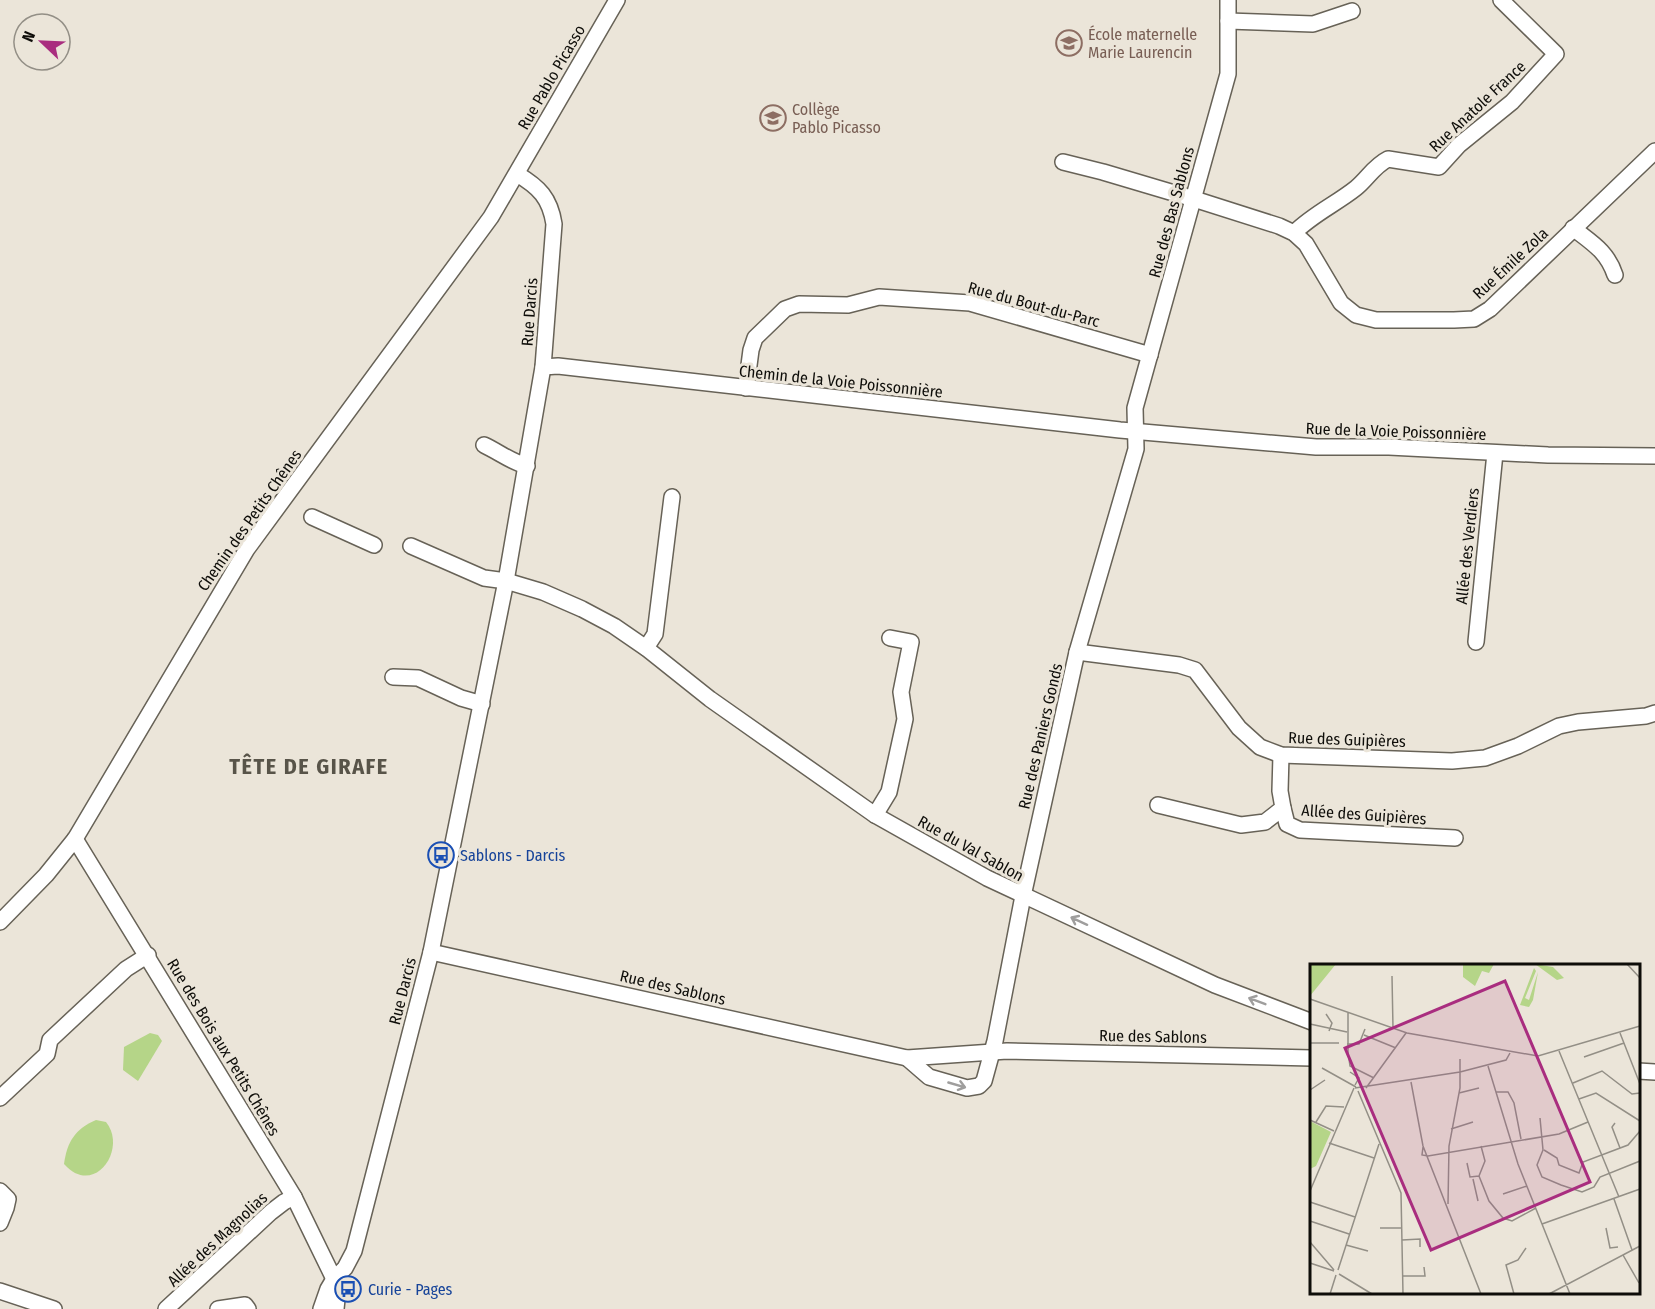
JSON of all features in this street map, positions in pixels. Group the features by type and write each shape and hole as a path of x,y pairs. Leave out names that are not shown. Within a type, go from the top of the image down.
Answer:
{"street":[{"name":"Rue Pablo Picasso","path":"517,174 617,0"},
{"name":"Rue des Bas Sablons","path":"1136,431 1135,408 1228,74 1228,0"},
{"name":"Rue Anatole France","path":"1294,233 1308,219 1357,188 1372,170 1388,159 1439,167 1459,145 1512,102 1556,54 1501,0"},
{"path":"1228,21 1312,24 1352,10"},
{"name":"Rue Émile Zola","path":"1063,162 1194,199 1294,233 1306,244 1341,303 1356,315 1376,320 1454,320 1474,319 1490,309 1655,151"},
{"name":"Rue Darcis","path":"321,1309 328,1289 345,1268 354,1251 431,952 482,704 527,466 543,367 554,224 551,207 541,192 530,181 517,174"},
{"name":"Chemin des Petits Chênes","path":"0,921 46,875 75,839 247,549 479,233 517,174"},
{"name":"Rue Émile Zola","path":"1573,228 1602,242 1615,275"},
{"name":"Rue du Bout-du-Parc","path":"746,388 751,350 755,338 785,309 799,304 848,305 879,297 970,303 1150,355"},
{"name":"Chemin de la Voie Poissonnière","path":"543,367 558,366 1136,431"},
{"name":"Rue de la Voie Poissonnière","path":"1136,431 1316,447 1389,447 1494,453 1655,456"},
{"name":"Rue des Paniers Gonds","path":"993,1052 1023,896 1077,652 1136,449 1136,431"},
{"path":"484,445 515,463 527,466"},
{"name":"Allée des Verdiers","path":"1476,642 1494,453"},
{"path":"646,648 655,634 672,497"},
{"path":"312,517 374,545"},
{"path":"411,546 484,578 506,582"},
{"name":"Rue du Val Sablon","path":"506,582 543,592 614,626 646,648 710,699 875,815 1023,896 1215,985 1310,1023"},
{"path":"875,815 889,792 905,719 901,692 911,642 890,638"},
{"name":"Rue des Guipières","path":"1077,652 1179,665 1195,670 1239,728 1260,747 1281,755 1452,761 1485,758 1518,746 1559,726 1652,715"},
{"path":"393,677 418,678 461,698 482,704"},
{"name":"Allée des Guipières","path":"1281,755 1280,791 1287,824 1300,830 1455,838"},
{"name":"Allée des Guipières","path":"1158,805 1241,825 1265,822 1283,808"},
{"name":"Rue des Bois aux Petits Chênes","path":"75,839 294,1197 334,1279"},
{"name":"Rue des Sablons","path":"431,952 907,1058 993,1052 1310,1058"},
{"path":"0,1098 47,1054 50,1040 126,969 148,955"},
{"name":"Rue des Sablons","path":"907,1058 928,1077 968,1088 979,1086 984,1081 993,1052"},
{"path":"1640,1071 1655,1072"},
{"path":"0,1191 8,1199 0,1223"},
{"name":"Allée des Magnolias","path":"166,1309 271,1212 294,1197"},
{"path":"334,1279 336,1309"},
{"path":"0,1291 54,1309"},
{"path":"218,1309 245,1305 248,1309"}],"green space":[{"path":"150,1033 158,1035 162,1041 138,1081 123,1070 124,1047"},
{"path":"96,1120 106,1122 112,1133 113,1145 110,1156 96,1173 86,1176 75,1173 64,1164 67,1149 77,1132"}],"place":[{"name":"École maternelle Marie Laurencin","path":"1069,43"},
{"name":"Collège Pablo Picasso","path":"773,118"},
{"name":"Sablons - Darcis","path":"441,855"},
{"name":"Curie - Pages","path":"348,1289"}],"district":[{"name":"TÊTE DE GIRAFE","path":"309,766"}]}
